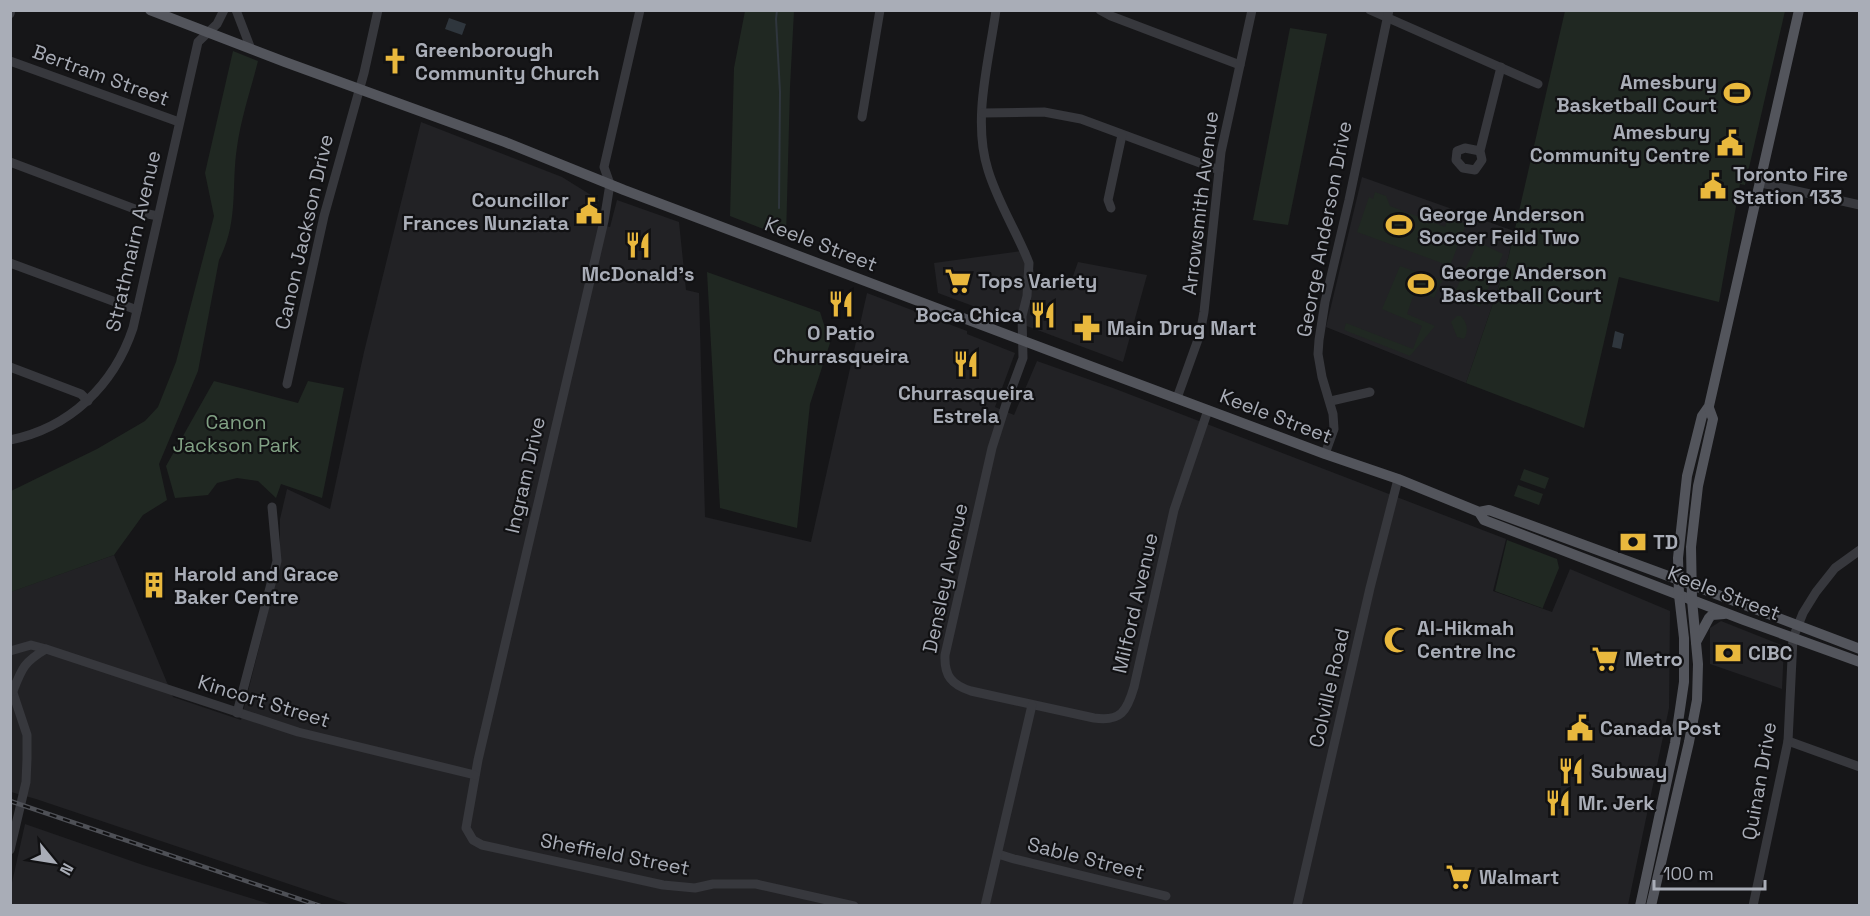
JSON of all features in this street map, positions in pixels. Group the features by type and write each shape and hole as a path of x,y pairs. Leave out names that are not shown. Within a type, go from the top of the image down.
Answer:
{"main road":[{"name":"Keele Street","path":"150,10 505,142 610,184 1325,454 1398,479 1479,512 1489,510 1575,541 1860,650"},
{"path":"1640,906 1675,743 1684,682 1684,638 1678,558 1687,476 1702,416 1709,408 1799,10"},
{"path":"1652,906 1697,700 1698,664 1692,600 1691,547 1698,486 1713,419 1709,408"},
{"name":"Keele Street","path":"1479,512 1484,520 1570,554 1860,662"},
{"path":"1570,554 1575,541"},
{"path":"1649,569 1665,569 1678,558"},
{"path":"1695,644 1705,622 1712,615 1727,614"},
{"path":"1675,743 1689,742"}],"street":[{"name":"Strathnairn Avenue","path":"10,440 44,430 72,415 104,384 118,364 128,342 136,310 198,42 217,24 224,10"},
{"path":"236,10 251,49"},
{"name":"Canon Jackson Drive","path":"287,384 324,216 360,89 378,10"},
{"name":"Ingram Drive","path":"475,775 604,221 610,184 604,167 640,10"},
{"path":"862,117 880,10"},
{"path":"996,10 982,113 982,138 988,171 1029,263 1027,296 1022,316 1022,340"},
{"path":"1100,10 1240,65"},
{"name":"Arrowsmith Avenue","path":"1177,398 1200,334 1226,122 1252,10"},
{"path":"1370,10 1388,14 1538,84"},
{"name":"George Anderson Drive","path":"1325,454 1334,429 1331,401 1322,377 1318,354 1319,340 1325,302 1388,14"},
{"name":"Bertram Street","path":"10,61 179,122"},
{"path":"1480,151 1502,67"},
{"path":"982,113 1021,112 1081,119 1219,170"},
{"path":"1110,208 1108,200 1122,135"},
{"path":"10,162 158,216"},
{"path":"1761,183 1860,205"},
{"path":"10,263 136,310"},
{"name":"Densley Avenue","path":"1022,340 1023,358 992,448 944,667 954,684 963,688 1032,705"},
{"path":"10,367 81,394 88,401"},
{"path":"1331,401 1370,392"},
{"name":"Milford Avenue","path":"1032,705 1105,720 1120,716 1129,703 1174,510 1208,410"},
{"name":"Colville Road","path":"1297,906 1372,581 1398,479"},
{"path":"237,713 277,561 272,507"},
{"name":"Quinan Drive","path":"1753,906 1788,741 1793,638 1803,614 1822,585 1835,568 1860,550"},
{"name":"Kincort Street","path":"10,651 31,645 46,649 298,732 475,775"},
{"path":"10,850 26,782 27,759 27,735 12,687 22,668 46,649"},
{"path":"985,906 1032,705"},
{"path":"1788,741 1860,767"},
{"name":"Sheffield Street","path":"475,775 466,828 473,840 482,845 663,885 695,888 713,884 756,884 854,906"},
{"name":"Sable Street","path":"998,854 1166,896"}],"shaded area":[{"path":"449,18 466,24 462,35 445,29"},
{"path":"421,122 562,177 599,200 590,223 610,227 617,200 679,222 686,290 699,293 705,517 811,542 867,293 967,331 967,334 1015,353 995,407 1014,415 1037,361 1506,539 1493,591 1552,612 1570,569 1670,611 1669,708 1628,905 351,905 11,792 10,592 114,555 173,697 241,720 280,563 280,519 287,489 330,509 364,352"},
{"path":"1362,177 1514,231 1508,259 1466,383 1326,327"},
{"path":"1029,250 1036,282 1068,290 1078,262 1147,275 1123,362 938,293 934,263"},
{"path":"1615,331 1624,334 1621,349 1612,347"},
{"path":"1721,621 1784,646 1782,689 1710,664 1710,628"},
{"path":"25,824 143,865 273,905 11,905 11,887"}],"green space":[{"path":"745,11 794,11 786,238 730,216 734,68"},
{"path":"1565,11 1785,11 1745,185 1740,184 1719,302 1619,277 1584,428 1466,383 1508,259"},
{"path":"1290,28 1327,34 1288,225 1253,220"},
{"path":"233,51 258,61 239,136 232,218 219,260 198,371 159,464 167,500 143,515 114,555 11,592 11,491 97,449 145,421 158,407 176,362 214,216 205,173"},
{"name":"George Anderson Soccer Feild Two","path":"1375,192 1386,196 1390,206 1445,227 1447,220 1453,219 1466,224 1450,266 1357,232 1369,197 1373,199"},
{"path":"1478,242 1503,254 1480,307 1453,296"},
{"path":"1400,266 1443,281 1434,298 1415,291 1407,314 1435,326 1410,356 1344,330 1346,323 1413,349 1422,326 1382,309"},
{"path":"707,272 820,312 830,343 810,404 797,528 720,508"},
{"path":"1457,316 1461,316 1466,324 1464,339 1457,337 1451,322"},
{"name":"Canon Jackson Park","path":"214,381 298,403 308,381 344,388 322,498 281,484 276,498 258,481 237,478 217,483 208,495 175,498 166,466"},
{"path":"1524,469 1549,478 1545,489 1520,480"},
{"path":"1518,485 1543,494 1539,505 1514,496"},
{"path":"1507,540 1557,559 1559,568 1541,612 1542,608 1495,591"}],"waterway":[{"path":"777,10 780,92 779,208"}],"railway":[{"path":"10,801 320,906"}],"place":[{"name":"Greenborough Community Church","path":"395,61"},
{"name":"Amesbury Basketball Court","path":"1737,93"},
{"name":"Amesbury Community Centre","path":"1730,143"},
{"name":"Toronto Fire Station 133","path":"1713,186"},
{"name":"Councillor Frances Nunziata","path":"589,211"},
{"name":"George Anderson Soccer Feild Two","path":"1399,225"},
{"name":"McDonald's","path":"638,245"},
{"name":"Tops Variety","path":"958,281"},
{"name":"George Anderson Basketball Court","path":"1421,284"},
{"name":"O Patio Churrasqueira","path":"841,304"},
{"name":"Boca Chica","path":"1043,315"},
{"name":"Main Drug Mart","path":"1087,328"},
{"name":"Churrasqueira Estrela","path":"966,364"},
{"name":"TD","path":"1633,542"},
{"name":"Harold and Grace Baker Centre","path":"154,585"},
{"name":"Al-Hikmah Centre Inc","path":"1397,640"},
{"name":"CIBC","path":"1728,653"},
{"name":"Metro","path":"1605,659"},
{"name":"Canada Post","path":"1580,728"},
{"name":"Subway","path":"1571,771"},
{"name":"Mr. Jerk","path":"1558,803"},
{"name":"Walmart","path":"1459,877"}]}
